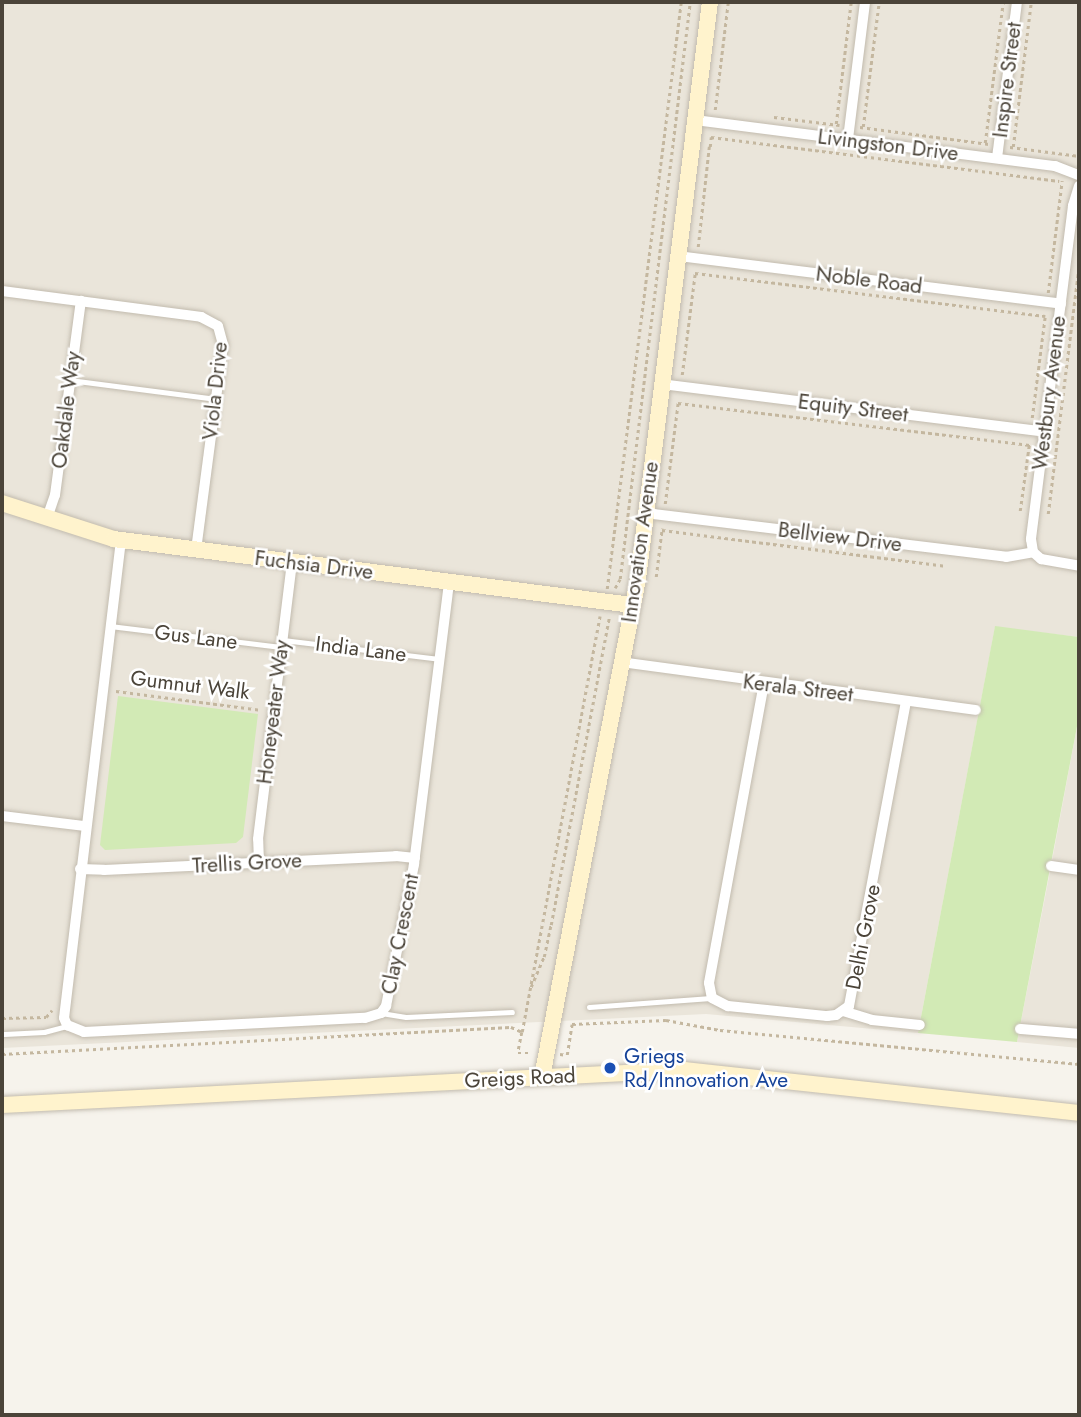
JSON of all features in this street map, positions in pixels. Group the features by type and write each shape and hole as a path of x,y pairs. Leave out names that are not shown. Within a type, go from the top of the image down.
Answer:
{"street":[{"name":"Innovation Avenue","path":"541,1077 632,605 710,2"},
{"path":"848,139 865,2"},
{"name":"Inspire Street","path":"997,158 1017,2"},
{"name":"Livingston Drive","path":"695,120 1055,166 1079,175"},
{"name":"Westbury Avenue","path":"1034,551 1032,531 1044,432 1073,206 1079,186"},
{"name":"Noble Road","path":"678,256 1060,304"},
{"name":"Viola Drive","path":"2,291 209,319 218,326 222,335 216,398 196,550"},
{"name":"Oakdale Way","path":"47,518 55,495 81,301"},
{"name":"Equity Street","path":"662,384 1044,432"},
{"name":"Fuchsia Drive","path":"2,503 121,540 632,605"},
{"name":"Bellview Drive","path":"645,513 1006,557 1034,551"},
{"path":"67,1025 64,1018 80,869 121,540"},
{"path":"1034,551 1047,562 1079,566"},
{"name":"Honeyeater Way","path":"259,863 258,839 292,562"},
{"name":"Clay Crescent","path":"67,1025 84,1032 365,1018 381,1013 389,998 415,858 449,582"},
{"name":"Kerala Street","path":"621,663 976,710"},
{"path":"712,998 709,983 764,683"},
{"name":"Delhi Grove","path":"712,998 727,1006 827,1016 844,1011 852,995 906,701"},
{"path":"2,816 85,827"},
{"name":"Trellis Grove","path":"80,869 396,856 415,858"},
{"path":"1051,866 1079,870"},
{"path":"844,1011 872,1020 920,1025"},
{"path":"1020,1029 1079,1034"},
{"name":"Greigs Road","path":"2,1105 684,1070 1079,1113"}],"lane":[{"path":"71,380 216,398"},
{"name":"Gus Lane","path":"110,626 282,643"},
{"name":"India Lane","path":"282,643 440,659"},
{"path":"589,1007 696,1002 712,998"},
{"path":"381,1013 406,1017 512,1012"},
{"name":"Clay Crescent","path":"4,1034 44,1032 67,1025"}],"path":[{"path":"528,996 544,957 607,636 607,602 681,2"},
{"path":"690,2 620,579 607,602 596,635 518,1053 567,1055 572,1024 666,1020 720,1030 1079,1064"},
{"path":"710,147 728,2"},
{"path":"836,124 851,2"},
{"path":"863,128 878,2"},
{"path":"985,143 1003,2"},
{"path":"1013,147 1031,2"},
{"path":"769,116 1079,156"},
{"path":"711,138 1062,181 1020,511"},
{"path":"1048,514 1079,265"},
{"path":"695,273 1045,316"},
{"path":"656,577 678,402 1029,445"},
{"path":"662,530 945,566"},
{"name":"Gumnut Walk","path":"102,689 274,711"},
{"path":"2,1018 46,1017 53,1010 54,1003 67,1004"},
{"path":"2,1054 511,1027 522,1032"}],"shaded area":[{"path":"2,2 1079,2 1079,637 995,627 918,1033 706,1014 2,1048"},
{"path":"1079,716 1079,1048 1017,1042"}],"green space":[{"path":"995,626 1079,637 1079,716 1017,1042 918,1033"},
{"path":"118,696 258,714 243,837 236,843 105,850 100,845"}],"place":[{"name":"Griegs Rd/Innovation Ave","path":"610,1068"}]}
